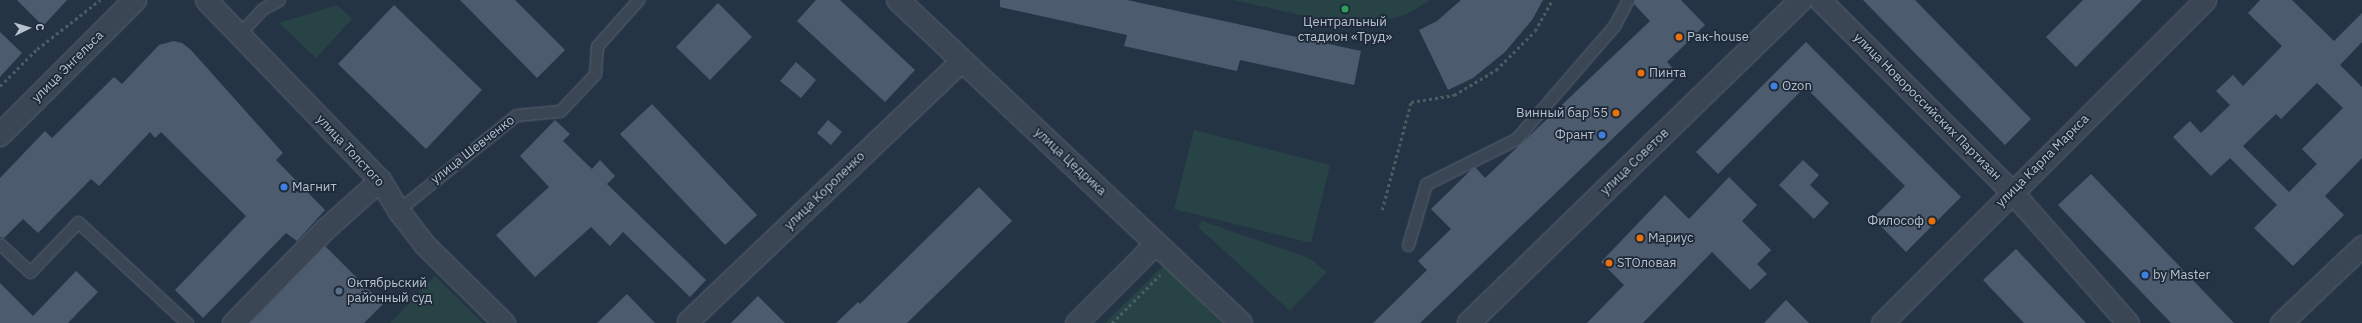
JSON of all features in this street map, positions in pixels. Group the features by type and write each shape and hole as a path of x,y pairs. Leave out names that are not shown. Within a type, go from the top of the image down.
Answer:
{"street":[{"name":"улица Энгельса","path":"0,135 135,0"},
{"name":"улица Толстого","path":"206,0 380,180 398,210 425,245 504,323"},
{"name":"улица Цедрика","path":"898,0 1241,323"},
{"name":"улица Советов","path":"1468,323 1801,0"},
{"name":"улица Новороссийских Партизан","path":"1820,0 2012,192 2128,323"},
{"name":"улица Карла Маркса","path":"1882,323 2205,0"},
{"name":"улица Короленко","path":"688,321 962,60"},
{"path":"234,323 325,229 380,180"},
{"path":"1076,323 1156,243"},
{"path":"2281,323 2362,246"}],"lane":[{"path":"239,34 262,9 279,0"},
{"name":"улица Шевченко","path":"398,210 516,115 560,111 595,74 597,46 638,0"},
{"path":"1408,245 1426,184 1516,139 1614,26 1628,0"},
{"path":"0,244 30,272 78,222 187,323"}],"path":[{"path":"0,86 37,50 100,0"},
{"path":"1382,210 1411,102 1454,95 1496,70 1535,31 1552,0"},
{"path":"1112,323 1160,275"}],"green space":[{"name":"Центральный стадион «Труд»","path":"1233,0 1431,0 1405,15 1380,22 1354,24 1328,21"},
{"path":"337,5 352,19 316,58 279,23"},
{"path":"1194,130 1330,165 1311,243 1174,209"},
{"path":"1202,221 1309,258 1327,272 1290,311 1198,227"},
{"path":"1164,265 1221,323 1105,323"},
{"path":"435,276 483,323 390,323"}],"building":[{"path":"17,0 67,0 43,26"},
{"path":"460,0 515,0 565,50 537,78"},
{"path":"816,0 840,0 915,70 885,102 797,21"},
{"path":"1000,0 1127,0 1361,51 1354,85 1240,60 1237,71 1124,46 1127,35 1000,7"},
{"path":"1461,0 1543,0 1532,20 1505,52 1473,78 1448,90 1419,30 1437,21"},
{"path":"1635,0 1681,0 1705,25 1667,62 1679,75 1420,323 1373,323 1427,270 1418,261 1451,229 1431,209 1475,167 1485,178 1650,21 1634,4"},
{"path":"1863,0 1915,0 2031,119 2005,145"},
{"path":"2083,0 2142,0 2076,67 2046,37"},
{"path":"2260,0 2292,0 2334,41 2362,13 2362,42 2340,65 2362,87 2362,158 2325,196 2344,215 2293,266 2254,228 2277,205 2230,158 2211,176 2173,137 2190,121 2201,133 2230,105 2216,91 2233,75 2243,86 2282,46 2248,13","holes":["2317,83 2343,108 2302,149 2317,164 2289,192 2243,146 2276,114 2281,119"]},
{"path":"718,3 752,37 710,80 676,47"},
{"path":"394,5 482,90 426,149 338,64"},
{"path":"0,32 22,53 0,77"},
{"path":"174,41 182,43 191,50 283,153 276,160 325,210 297,241 286,233 203,318 175,290 246,216 161,132 155,138 150,132 99,186 91,179 38,233 23,219 4,238 0,237 0,178 45,131 52,138 114,77 122,84 159,45"},
{"path":"1806,42 1961,197 1906,252 1873,218 1905,186 1805,87 1718,174 1696,152"},
{"path":"796,62 816,80 801,98 780,81"},
{"path":"652,104 757,215 725,245 620,134"},
{"path":"555,120 570,134 563,141 592,169 600,160 615,176 607,184 706,280 690,297 623,232 610,246 591,227 535,277 496,235 549,187 520,156"},
{"path":"828,120 842,132 831,145 817,133"},
{"path":"1803,160 1819,175 1810,185 1829,203 1814,219 1779,185"},
{"path":"2091,174 2234,323 2171,323 2058,205"},
{"path":"1729,177 1757,205 1742,221 1771,250 1757,264 1767,274 1750,290 1712,252 1643,323 1587,323 1624,285 1601,262 1665,195 1689,219"},
{"path":"979,187 1012,221 907,323 836,323 858,302 860,304"},
{"path":"325,246 383,304 364,323 250,323"},
{"path":"2016,249 2086,323 2024,323 1983,280"},
{"path":"76,271 98,292 68,323 0,323 0,283 33,316"},
{"path":"627,294 655,323 597,323"},
{"path":"758,296 785,323 731,323"},
{"path":"1786,300 1809,323 1764,323"}],"place":[{"name":"Центральный стадион «Труд»","path":"1345,9"},
{"name":"Рак-house","path":"1679,37"},
{"name":"Пинта","path":"1641,73"},
{"name":"Ozon","path":"1774,86"},
{"name":"Винный бар 55","path":"1616,113"},
{"name":"Франт","path":"1602,135"},
{"name":"Магнит","path":"284,187"},
{"name":"Философ","path":"1932,221"},
{"name":"Мариус","path":"1640,238"},
{"name":"STOловая","path":"1609,263"},
{"name":"by Master","path":"2145,275"},
{"name":"Октябрьский районный суд","path":"339,291"}]}
